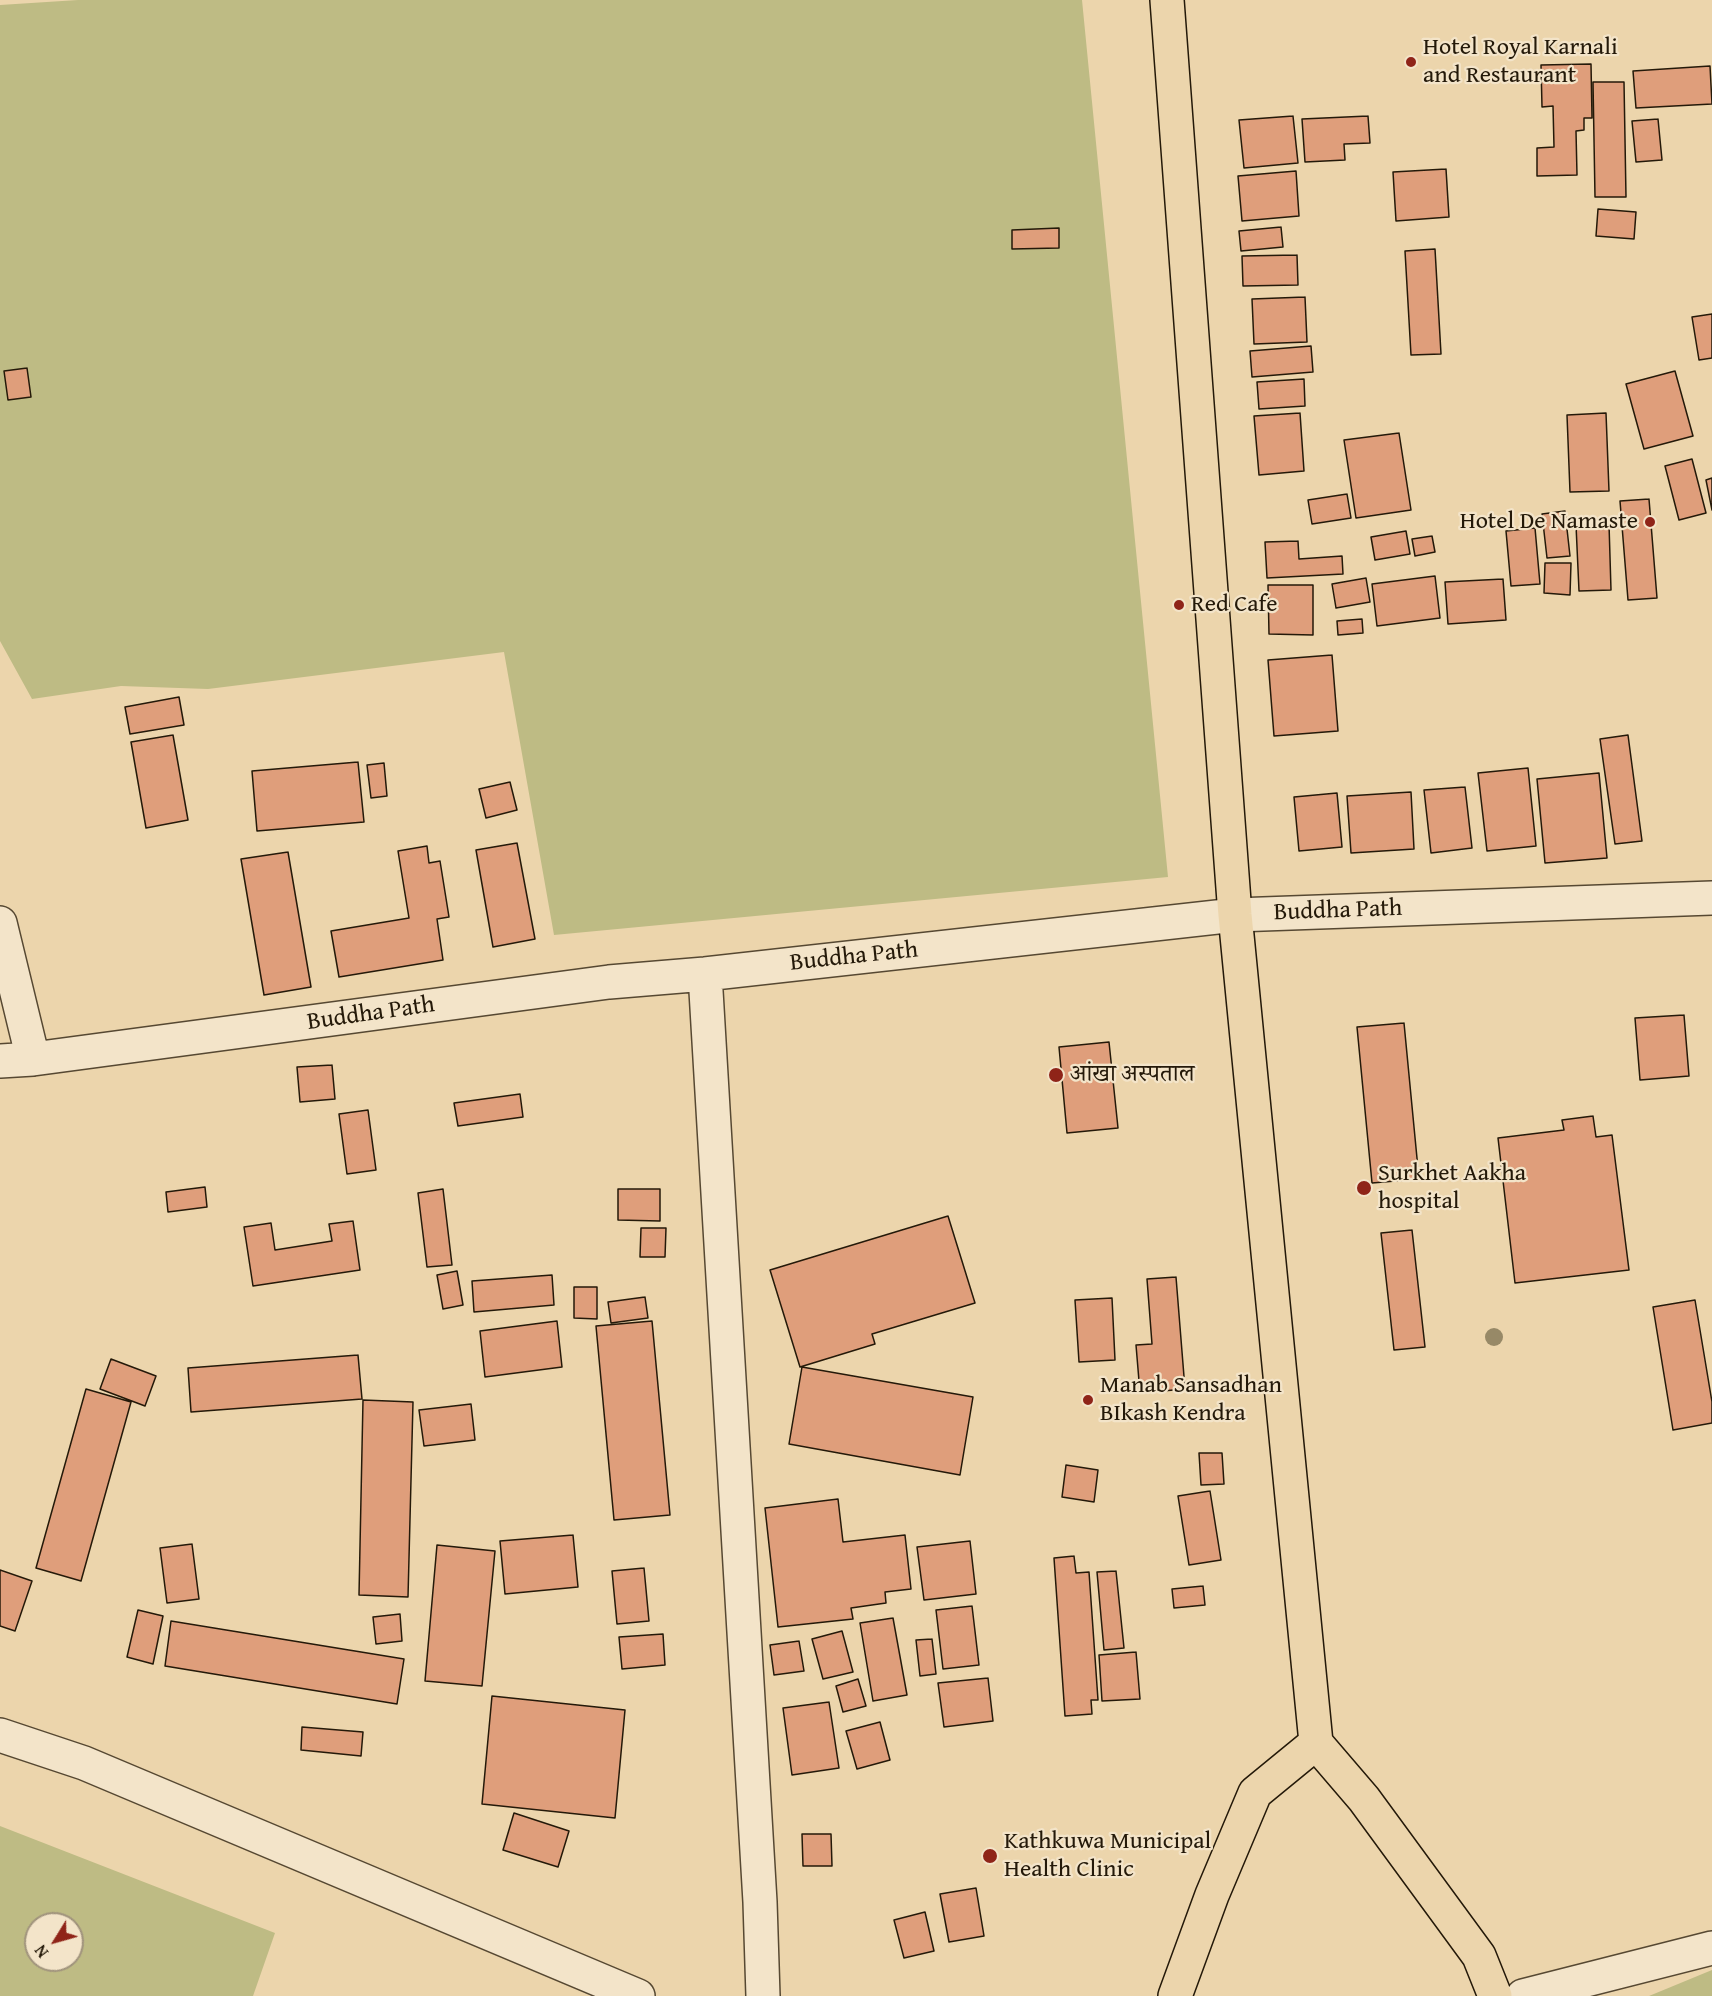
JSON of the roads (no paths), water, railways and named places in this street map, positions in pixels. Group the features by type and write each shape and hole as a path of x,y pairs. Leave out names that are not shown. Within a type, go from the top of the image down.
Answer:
{"main road":[{"path":"1167,0 1235,915 1316,1743 1364,1799 1479,1956 1495,1996"},
{"path":"1175,1996 1212,1895 1255,1793 1316,1743"}],"street":[{"name":"Buddha Path","path":"0,1061 33,1059 609,982 705,974 1235,915 1712,898"},
{"path":"0,923 33,1059"},
{"path":"705,974 759,1890 763,1996"},
{"path":"0,1735 84,1763 638,1996"},
{"path":"1523,1996 1709,1953"}],"place":[{"name":"Hotel Royal Karnali and Restaurant","path":"1411,62"},
{"name":"Hotel De Namaste","path":"1650,522"},
{"name":"Red Cafe","path":"1179,605"},
{"name":"आंखा अस्पताल","path":"1056,1075"},
{"name":"Surkhet Aakha hospital","path":"1364,1188"},
{"name":"Manab Sansadhan BIkash Kendra","path":"1088,1400"},
{"name":"Kathkuwa Municipal Health Clinic","path":"990,1856"}]}
